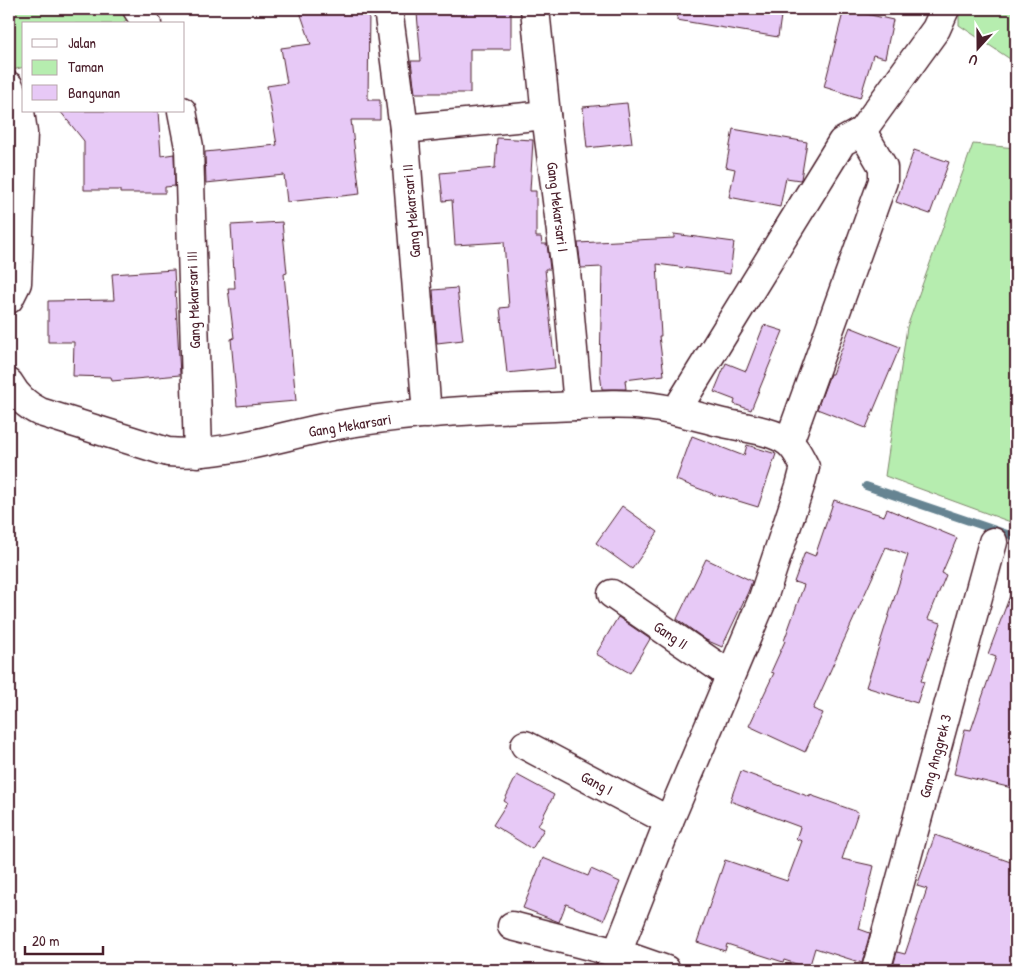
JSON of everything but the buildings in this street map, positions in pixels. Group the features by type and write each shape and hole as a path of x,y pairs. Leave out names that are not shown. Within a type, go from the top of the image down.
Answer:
{"street":[{"path":"137,9 146,22"},
{"name":"Gang Mekarsari II","path":"388,9 404,129 427,414"},
{"name":"Gang Mekarsari I","path":"535,9 546,115 566,271 578,406"},
{"path":"672,410 842,142 862,131 936,29 945,9"},
{"path":"9,86 20,111 23,133 17,283 9,299"},
{"name":"Gang Mekarsari III","path":"182,112 189,147 198,453"},
{"path":"404,129 546,115"},
{"path":"617,953 669,821 762,601 800,486 805,467 789,442 883,181 883,167 862,131"},
{"name":"Gang Mekarsari","path":"12,392 40,412 168,452 198,453 240,448 280,437 350,423 427,414 494,408 578,406 644,406 672,410 768,432 789,442"},
{"name":"Gang Anggrek 3","path":"876,970 993,542"},
{"name":"Gang II","path":"612,594 730,675"},
{"name":"Gang I","path":"525,745 669,821"},
{"path":"512,926 617,953 666,970"}],"green space":[{"path":"9,9 141,9 124,22 22,22 22,68 9,71"},
{"path":"959,9 1016,9 1016,63 959,25"},
{"path":"973,144 1016,148 1016,524 885,476 907,327"}],"waterway":[{"path":"866,486 1016,537"}]}
